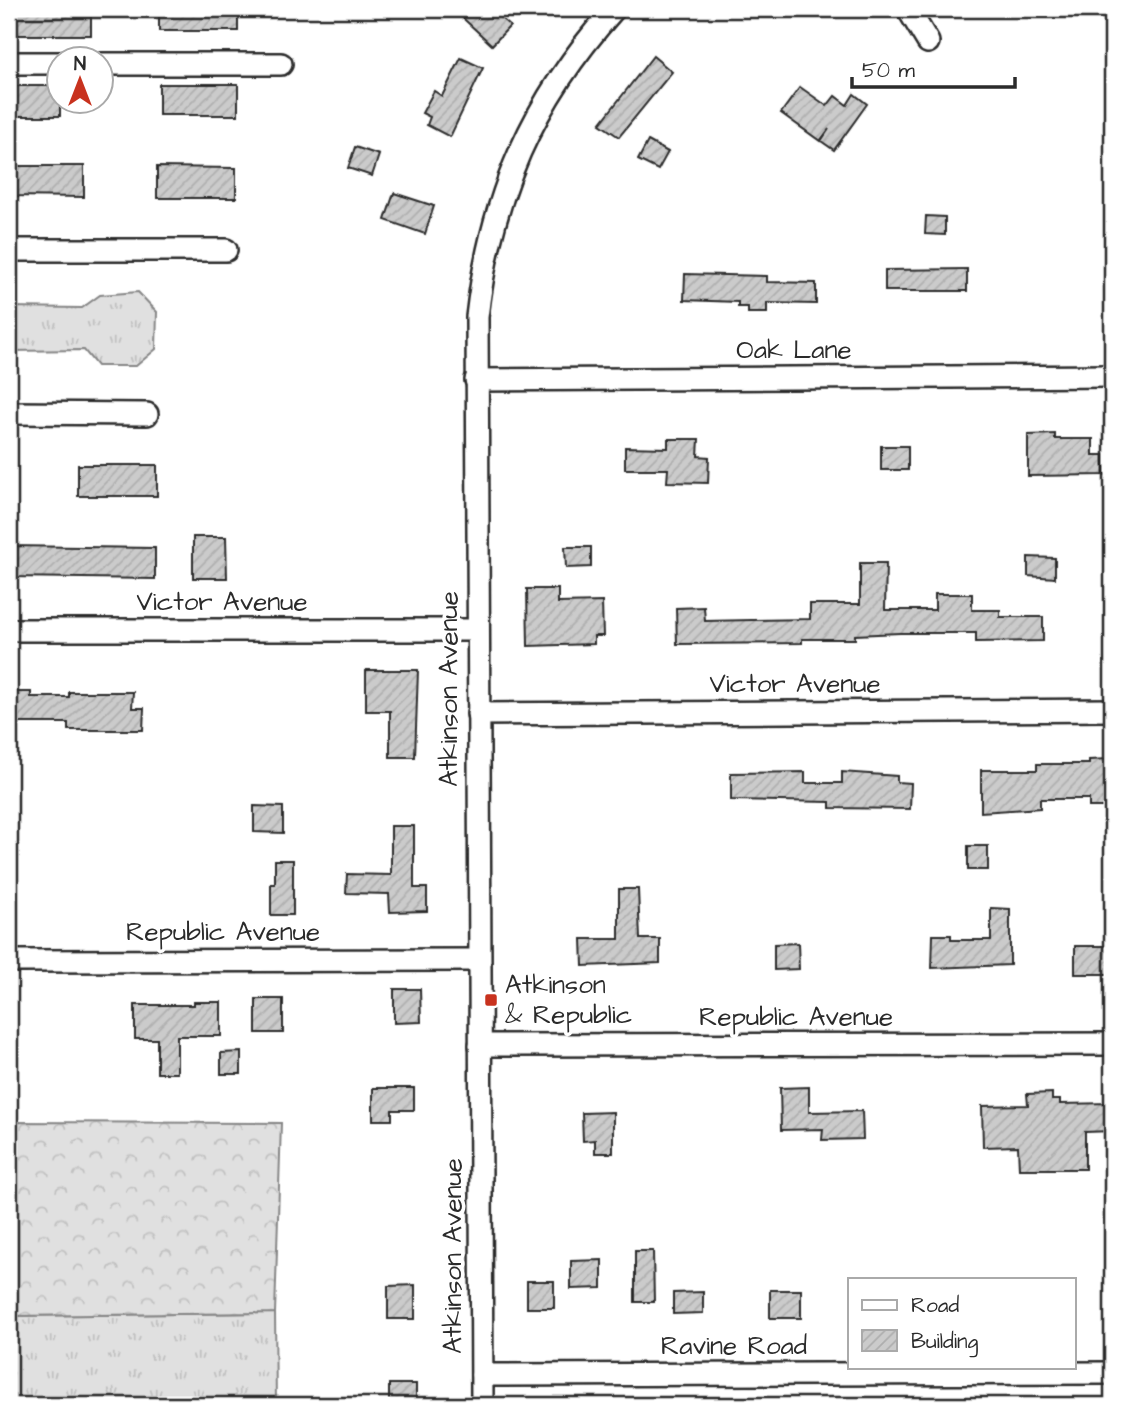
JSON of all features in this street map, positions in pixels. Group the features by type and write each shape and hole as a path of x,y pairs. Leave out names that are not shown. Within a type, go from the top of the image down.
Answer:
{"street":[{"name":"Atkinson Avenue","path":"482,1405 477,317 483,268 506,181 525,135 553,87 585,42 614,9"},
{"path":"908,9 928,42"},
{"path":"9,63 46,64"},
{"path":"116,64 281,64"},
{"path":"9,250 226,250"},
{"name":"Oak Lane","path":"477,380 1112,376"},
{"path":"9,413 147,414"},
{"name":"Victor Avenue","path":"9,630 477,630"},
{"name":"Victor Avenue","path":"478,714 1112,710"},
{"name":"Republic Avenue","path":"9,961 479,960"},
{"name":"Republic Avenue","path":"480,1045 1112,1044"},
{"name":"Ravine Road","path":"482,1375 1112,1373"}],"green space":[{"path":"138,292 157,312 156,349 136,366 97,366 84,350 9,351 9,307 82,308 100,295"},
{"path":"9,1122 281,1123 275,1313 9,1316"},
{"path":"275,1313 276,1405 9,1405 9,1316"}],"building":[{"path":"12,9 91,9 91,35 12,35"},
{"path":"159,9 238,9 238,31 159,31"},
{"path":"453,9 491,9 510,26 492,45"},
{"path":"653,56 672,72 619,137 600,124"},
{"path":"461,58 483,68 450,137 427,125 430,117 422,113 434,91 442,96"},
{"path":"159,84 238,84 238,115 159,115"},
{"path":"11,86 46,86 46,116 11,116"},
{"path":"800,87 827,106 835,96 847,105 854,94 867,104 834,150 821,141 829,129 820,141 781,113"},
{"path":"648,141 668,152 658,170 638,160"},
{"path":"355,147 379,155 372,176 348,168"},
{"path":"9,166 84,166 84,197 9,196"},
{"path":"157,167 236,168 236,198 157,198"},
{"path":"394,193 434,206 425,234 385,220"},
{"path":"926,216 945,217 945,235 925,234"},
{"path":"967,269 967,291 885,291 885,270"},
{"path":"685,274 767,276 767,282 816,283 816,304 767,303 767,313 748,313 748,307 738,307 738,302 684,300"},
{"path":"1055,434 1055,439 1093,439 1093,455 1104,455 1104,475 1028,476 1028,435"},
{"path":"668,439 699,439 698,456 709,457 708,483 667,482 668,469 625,469 625,447 668,448"},
{"path":"881,446 908,446 908,470 881,470"},
{"path":"78,465 157,465 157,496 78,496"},
{"path":"193,537 226,537 227,578 193,578"},
{"path":"9,546 155,548 155,579 9,577"},
{"path":"565,547 591,547 591,567 566,568"},
{"path":"1028,557 1055,558 1055,578 1028,576"},
{"path":"860,563 886,563 885,610 935,610 935,594 972,594 972,610 1000,610 1000,617 1043,617 1043,641 976,642 976,633 900,633 855,635 855,639 802,639 802,643 677,644 676,608 704,607 705,621 810,619 810,604 860,604"},
{"path":"527,589 558,589 558,603 602,602 603,636 594,636 594,644 528,646"},
{"path":"366,670 418,670 415,757 390,757 390,711 366,711"},
{"path":"12,692 31,692 31,697 69,697 69,692 133,692 132,708 144,708 143,730 68,730 68,723 12,723"},
{"path":"1108,759 1109,807 1089,807 1089,799 1040,799 1040,808 981,812 981,770 1037,770 1037,764 1089,764 1089,760"},
{"path":"805,772 805,783 842,783 842,772 897,776 897,782 911,783 910,809 830,808 830,802 731,800 731,773"},
{"path":"254,806 283,807 283,833 254,832"},
{"path":"391,826 414,826 414,888 427,888 427,911 390,912 389,894 346,893 347,874 391,875"},
{"path":"968,846 988,846 988,870 968,870"},
{"path":"275,860 293,860 293,915 271,915 271,884 275,884"},
{"path":"619,889 638,889 640,939 660,939 660,963 583,966 582,939 619,939"},
{"path":"991,908 1010,909 1010,965 932,968 933,935 951,935 951,940 991,940"},
{"path":"798,943 799,969 774,970 774,944"},
{"path":"1075,946 1109,946 1109,974 1075,974"},
{"path":"394,989 420,989 421,1022 394,1023"},
{"path":"256,999 283,999 283,1033 256,1033"},
{"path":"194,1002 221,1002 221,1036 177,1036 177,1073 157,1073 157,1039 135,1039 135,1005 194,1005"},
{"path":"241,1052 241,1074 221,1074 221,1053"},
{"path":"809,1087 809,1112 862,1111 863,1139 822,1140 823,1129 781,1130 780,1088"},
{"path":"373,1088 414,1088 414,1110 392,1110 392,1120 373,1120"},
{"path":"1052,1093 1052,1100 1060,1100 1060,1104 1112,1103 1112,1131 1085,1132 1085,1169 1019,1169 1018,1146 983,1147 982,1106 1028,1105 1027,1094"},
{"path":"613,1112 613,1153 595,1153 595,1140 583,1141 582,1113"},
{"path":"635,1251 653,1251 654,1302 635,1302"},
{"path":"602,1260 602,1288 571,1289 571,1261"},
{"path":"527,1281 554,1281 554,1308 527,1308"},
{"path":"415,1285 415,1319 388,1319 388,1286"},
{"path":"770,1290 801,1290 801,1318 770,1318"},
{"path":"703,1292 703,1313 673,1314 673,1293"},
{"path":"389,1384 416,1384 416,1405 389,1405"}],"place":[{"name":"Atkinson & Republic","path":"491,1000"}]}
